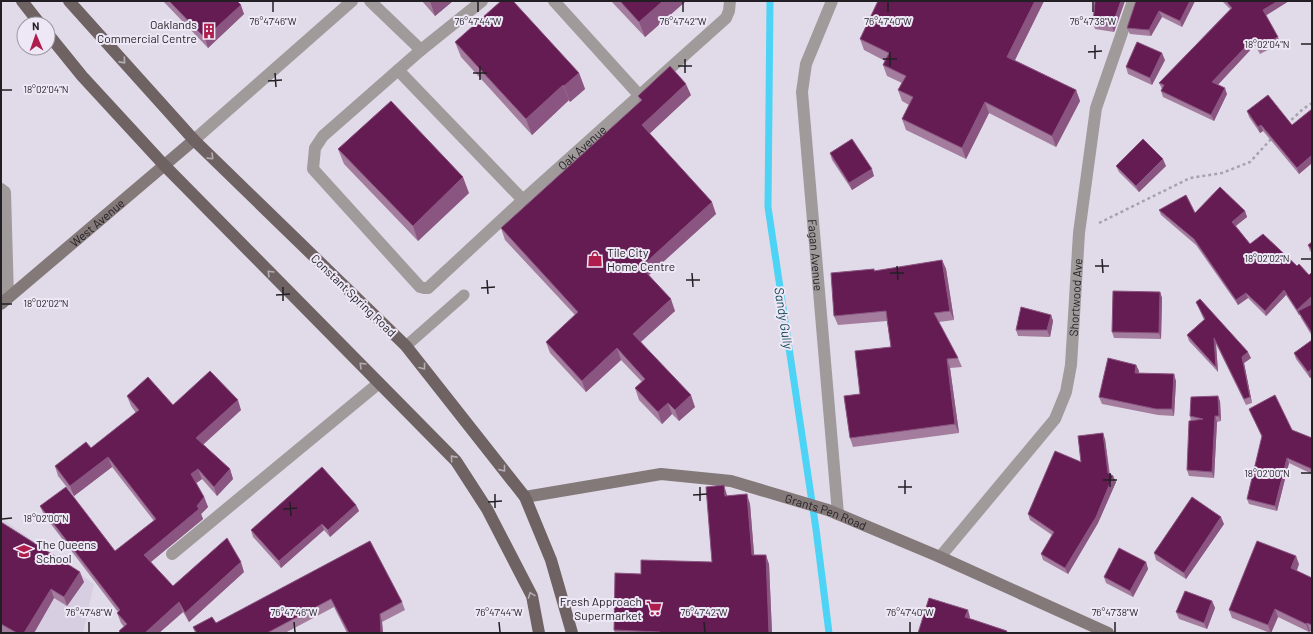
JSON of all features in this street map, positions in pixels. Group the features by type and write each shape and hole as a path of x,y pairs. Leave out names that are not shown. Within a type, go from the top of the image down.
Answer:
{"main road":[{"path":"22,1 34,16"},
{"name":"Constant Spring Road","path":"69,1 194,140 406,346 525,497 551,560 572,633"},
{"path":"56,44 82,76 164,165 456,461 488,509 532,596 539,633"}],"street":[{"path":"194,140 352,1"},
{"path":"370,1 421,50"},
{"path":"482,1 398,70 523,200"},
{"path":"554,1 640,96"},
{"name":"Oak Avenue","path":"398,70 323,136 315,148 313,169 420,287 428,288 523,200 726,18 729,11 730,1"},
{"name":"Fagan Avenue","path":"832,1 806,64 802,92 833,512"},
{"name":"Shortwood Ave","path":"940,557 1055,419 1066,392 1071,364 1079,233 1096,108 1133,1"},
{"name":"West Avenue","path":"4,301 194,140"},
{"path":"1,188 5,192 4,301"},
{"path":"172,554 379,382"},
{"name":"Grants Pen Road","path":"525,497 661,474 731,481 833,512 940,557 1108,633"}],"lane":[{"path":"406,346 464,295"}],"path":[{"path":"1283,128 1303,109 1312,103"},
{"path":"1079,233 1190,178 1222,173 1250,162 1273,138"}],"shaded area":[{"name":"The Queens School","path":"1,518 94,584 83,633 1,633"}],"building":[{"name":"Oaklands Commercial Centre","path":"169,1 237,1 241,5 205,38"},
{"path":"501,1 513,1 579,73 564,86 563,85 526,119 455,42"},
{"path":"620,1 663,1 639,22"},
{"path":"878,1 1035,1 1007,57 1076,90 1052,136 985,102 962,148 902,119 913,97 898,90 906,76 883,65 889,53 860,39"},
{"path":"1095,1 1121,1 1112,26 1093,23"},
{"path":"1136,1 1190,1 1180,21 1159,11 1149,30 1127,28"},
{"path":"1226,1 1278,1 1263,10 1278,37 1258,48 1253,39 1212,82 1225,88 1211,115 1161,91 1164,85 1159,83 1232,8"},
{"path":"1137,42 1162,53 1150,78 1126,67"},
{"name":"Tile City Home Centre","path":"670,66 686,84 642,125 712,202 641,267 671,299 633,334 691,395 675,410 668,403 658,412 635,388 645,379 617,348 582,381 546,342 578,312 501,228 642,100 638,96"},
{"path":"1268,95 1292,125 1312,109 1312,155 1297,168 1261,125 1258,127 1247,111"},
{"path":"391,101 463,177 413,226 338,149"},
{"path":"852,139 872,169 849,183 830,153"},
{"path":"1143,139 1163,159 1136,186 1116,166"},
{"path":"1220,187 1245,211 1232,222 1250,244 1263,234 1297,266 1299,264 1309,275 1312,272 1312,296 1297,310 1284,290 1265,311 1246,293 1236,300 1194,239 1159,210 1186,195 1195,213"},
{"path":"1312,242 1312,250 1308,245"},
{"path":"942,260 950,311 934,313 958,358 947,359 955,424 850,438 844,396 860,394 855,351 891,347 886,311 834,316 831,273 874,269 874,271"},
{"path":"1113,291 1160,292 1159,333 1112,332"},
{"path":"1200,299 1248,352 1242,357 1250,397 1244,399 1214,338 1216,367 1187,335 1205,319 1196,302"},
{"path":"1312,304 1312,333 1298,311"},
{"path":"1021,307 1051,315 1047,330 1016,330"},
{"path":"1312,340 1312,369 1308,372 1294,353"},
{"path":"1108,358 1136,365 1135,373 1174,374 1172,409 1156,409 1099,397"},
{"path":"210,371 238,400 196,438 230,469 214,487 198,469 191,474 204,497 197,506 199,509 144,555 173,586 227,538 241,562 185,613 179,602 145,633 121,633 119,631 127,624 117,613 120,610 40,506 66,487 115,551 156,519 108,457 70,486 55,466 86,442 91,448 139,410 127,396 148,377 173,405"},
{"path":"1275,395 1292,430 1312,438 1312,469 1287,458 1275,506 1247,499 1262,436 1249,409"},
{"path":"1218,396 1219,416 1215,416 1212,472 1187,470 1189,421 1203,419 1190,416 1191,397"},
{"path":"1103,433 1108,473 1113,476 1096,517 1065,568 1041,554 1054,532 1028,514 1055,451 1081,462 1078,436"},
{"path":"322,467 356,505 328,530 322,524 279,561 251,530"},
{"path":"724,485 725,496 747,494 752,555 766,555 769,633 660,633 614,630 615,573 641,574 641,560 712,562 706,487"},
{"path":"1192,497 1221,517 1184,573 1154,553"},
{"name":"The Queens School","path":"1,522 80,572 64,597 51,589 24,633 17,633 1,624"},
{"path":"370,541 402,602 380,614 381,633 349,633 331,599 267,633 197,633 193,627 212,617 216,623"},
{"path":"1257,541 1296,556 1291,568 1312,578 1312,625 1306,624 1275,609 1268,625 1229,610"},
{"path":"1119,548 1146,562 1130,591 1104,577"},
{"path":"1185,591 1212,601 1204,623 1176,612"},
{"path":"929,598 968,610 965,617 1007,631 1006,633 918,633"}],"waterway":[{"name":"Sandy Gully","path":"770,1 768,207 816,529 829,633"}],"place":[{"name":"Oaklands Commercial Centre","path":"209,31"},
{"name":"Tile City Home Centre","path":"595,259"},
{"name":"The Queens School","path":"24,551"},
{"name":"Fresh Approach Supermarket","path":"654,608"}]}
